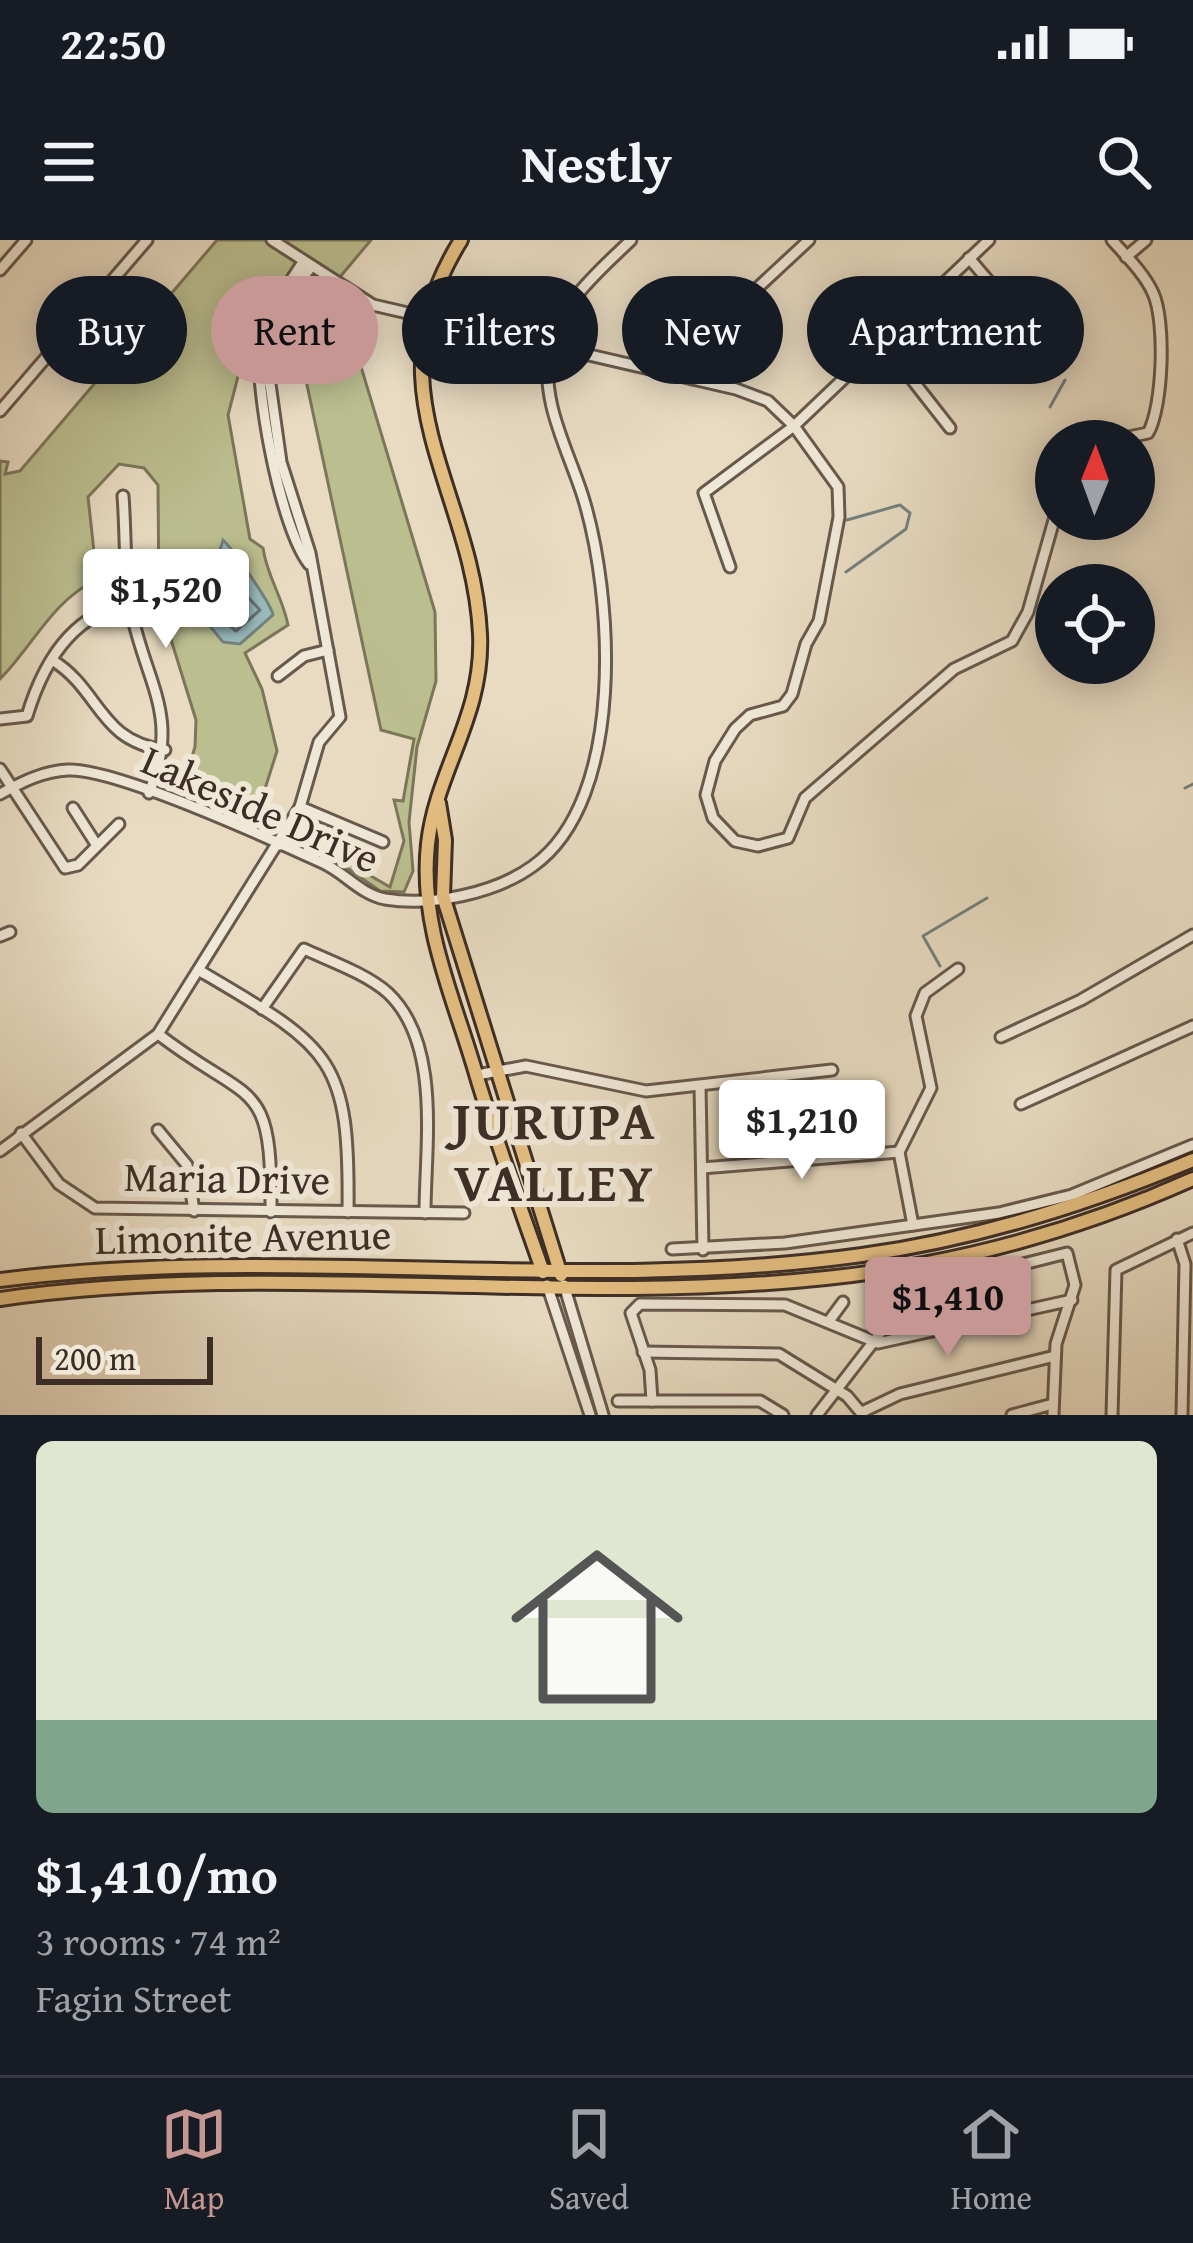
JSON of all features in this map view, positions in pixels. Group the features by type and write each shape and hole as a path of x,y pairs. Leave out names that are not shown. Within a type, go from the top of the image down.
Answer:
{"main road":[{"path":"445,276 461,240"},
{"path":"423,384 433,457 469,566 480,633 478,687 427,846 426,897 447,987 547,1285"},
{"path":"439,803 445,840 443,896 564,1285"},
{"name":"Limonite Avenue","path":"0,1280 169,1264 709,1268 895,1250 1036,1219 1193,1160"},
{"name":"Limonite Avenue","path":"0,1298 154,1283 778,1282 909,1267 1055,1231 1193,1179"}],"street":[{"path":"0,270 26,240"},
{"path":"0,411 146,240"},
{"path":"272,240 374,305 402,311"},
{"path":"596,276 631,240"},
{"path":"770,276 809,240"},
{"path":"950,276 989,240"},
{"path":"1112,240 1159,307 1159,414 1155,421"},
{"path":"1126,257 1146,240"},
{"path":"969,258 984,276"},
{"path":"0,1151 158,1034 293,823 319,742 340,717 263,372 263,324 307,264"},
{"name":"Lakeside Drive","path":"5,791 42,774 71,770 102,774 331,866 365,892 383,898 494,889 536,864 566,829 587,781 602,724 604,595 583,496 560,441 549,384"},
{"path":"709,384 768,401 794,426 838,488 839,518 819,622 806,644 792,694 783,706 750,715 735,729 716,761 706,795 712,818 735,841 758,846 788,838 805,798 815,789 954,669 1012,641 1028,612 1048,540"},
{"path":"730,567 704,493 794,426 836,384"},
{"path":"916,384 950,428"},
{"path":"123,496 130,604 162,703 165,750 149,793"},
{"path":"0,719 27,716 52,660 85,620 130,604"},
{"path":"278,676 304,656 328,650"},
{"path":"52,660 81,682 116,732 165,750"},
{"path":"0,769 5,791 65,868 78,865 119,824"},
{"path":"300,807 383,842"},
{"path":"73,808 96,844"},
{"path":"1001,1037 1081,1000 1193,935"},
{"path":"262,1009 304,949 374,983 407,1021 425,1082 425,1213"},
{"path":"913,1225 899,1152 931,1088 916,1016 925,993 958,969"},
{"path":"200,970 313,1047 339,1088 349,1128 348,1212"},
{"path":"1021,1104 1193,1026"},
{"path":"158,1034 254,1100 270,1134 271,1212"},
{"path":"477,1075 526,1066 646,1091 832,1070"},
{"path":"700,1086 704,1250"},
{"path":"158,1130 188,1166 194,1211"},
{"name":"Maria Drive","path":"21,1133 59,1184 83,1203 106,1210 464,1213"},
{"path":"672,1250 913,1225 1072,1195 1193,1145"},
{"path":"702,1168 899,1152"},
{"path":"1112,1415 1115,1270 1193,1233"},
{"path":"1177,1240 1185,1264 1182,1415"},
{"path":"817,1415 913,1292 1067,1253 1074,1270 1072,1300 1054,1356 1053,1410 1012,1415"},
{"path":"547,1285 590,1415"},
{"path":"564,1285 603,1415"},
{"path":"652,1401 631,1313 640,1304 772,1304 829,1321 870,1343 930,1334 1072,1300"},
{"path":"829,1321 843,1302"},
{"path":"643,1352 779,1354 837,1389 862,1414 900,1394 1054,1356"},
{"path":"618,1401 760,1401 783,1415"}],"green space":[{"path":"217,240 371,240 341,276 211,276 211,384 236,384 228,415 250,539 263,548 288,625 245,653 262,689 277,751 256,817 282,825 390,887 404,841 394,800 403,801 414,739 381,730 307,384 366,384 435,612 436,681 417,747 409,822 413,871 404,892 380,891 343,865 180,796 195,747 196,720 159,601 158,485 144,468 119,464 88,497 97,579 55,612 0,679 0,461 8,462 5,474 20,471 94,384 187,384 186,276"}],"water":[{"path":"223,540 273,615 240,644 223,642 209,625 211,581"}],"waterway":[{"path":"1050,407 1063,384"},
{"path":"846,572 906,529 910,513 900,505 847,520"},
{"path":"1185,788 1193,784"},
{"path":"940,966 923,936 987,898"}],"district":[{"name":"JURUPA VALLEY","path":"555,1150"}]}
